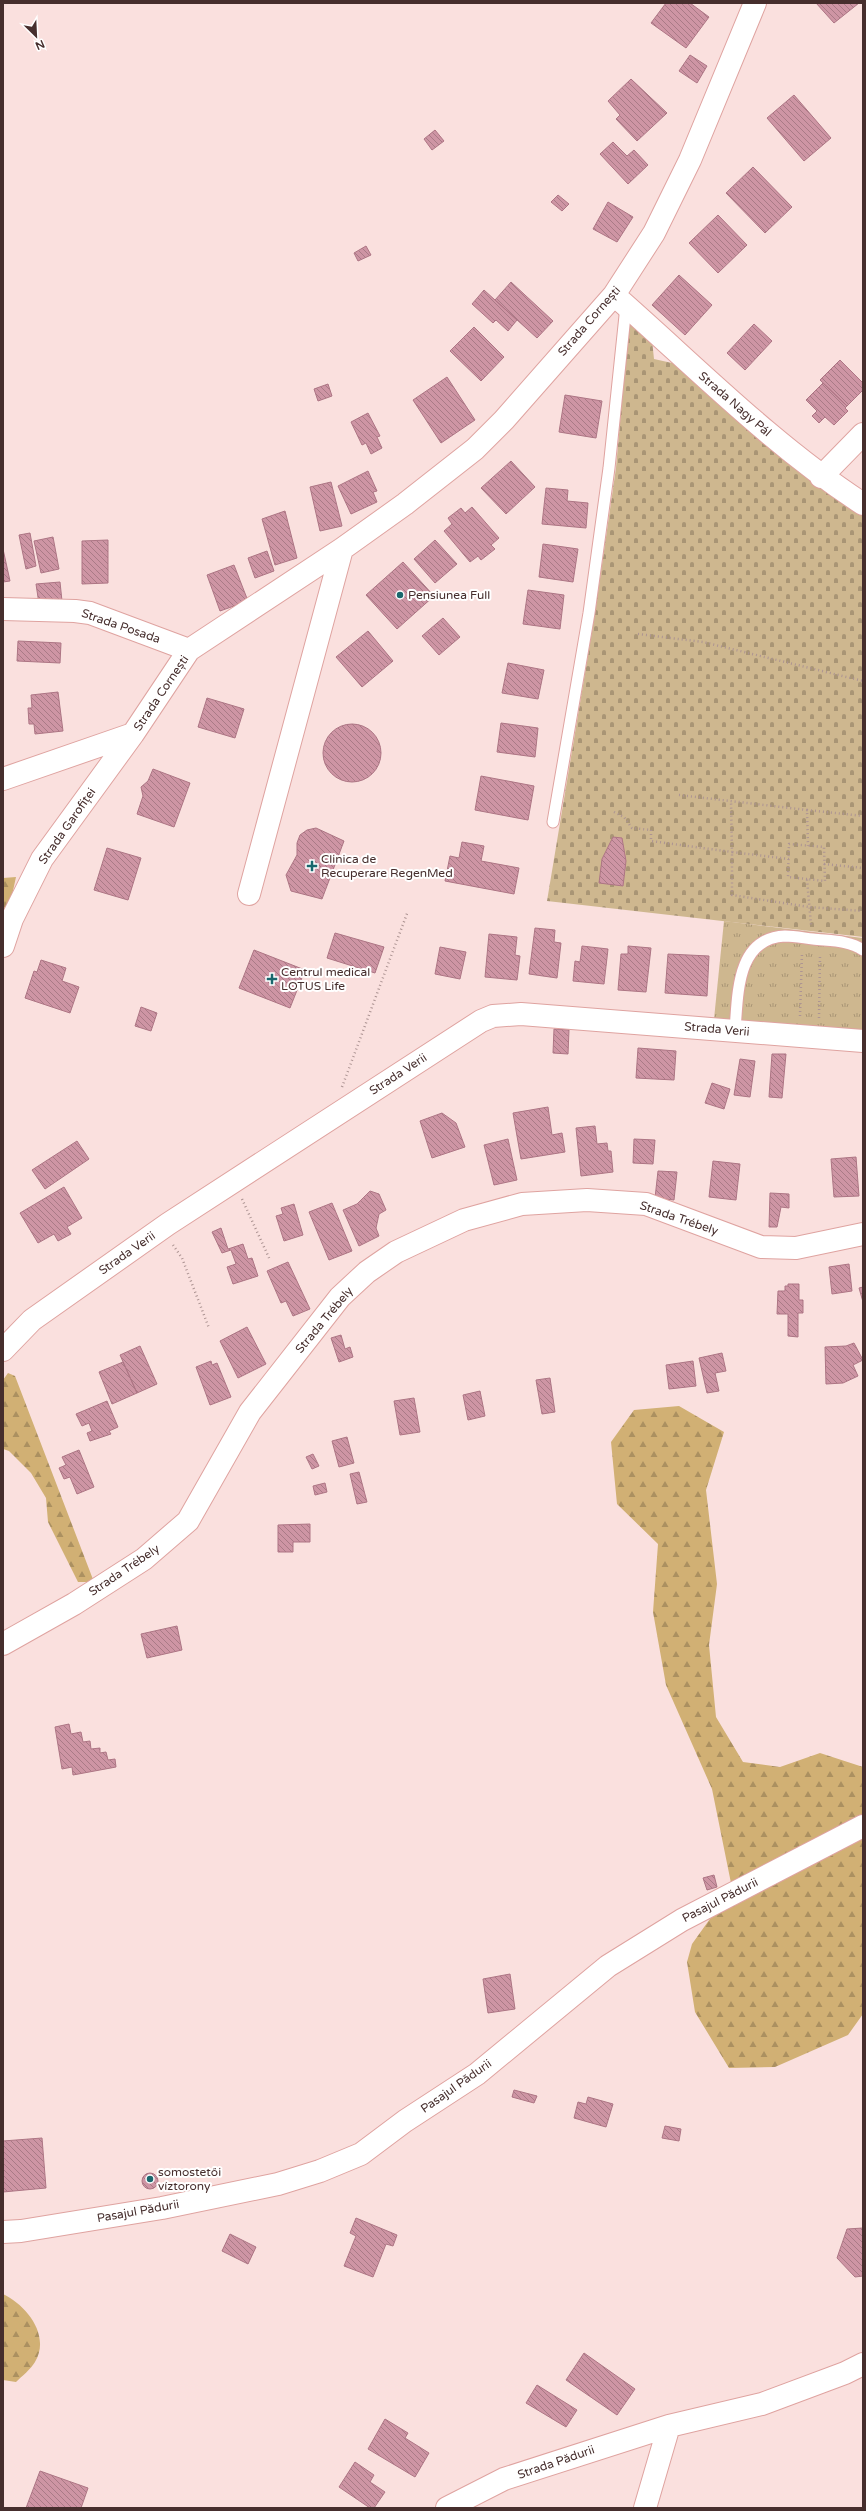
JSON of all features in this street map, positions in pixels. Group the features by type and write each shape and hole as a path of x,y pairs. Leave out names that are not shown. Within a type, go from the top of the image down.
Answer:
{"street":[{"name":"Strada Cornești","path":"3,779 132,734 189,650 342,549 405,504 475,449 504,420 620,300 686,167 755,3"},
{"name":"Strada Nagy Pál","path":"620,300 698,371 821,477 863,504"},
{"path":"821,477 863,434"},
{"path":"249,894 342,549"},
{"name":"Strada Posada","path":"3,609 75,611 90,613 189,650"},
{"name":"Strada Garofiței","path":"3,946 12,919 42,859 132,734"},
{"name":"Strada Verii","path":"3,1350 32,1320 168,1224 481,1021 493,1016 521,1014 863,1041"},
{"name":"Strada Trébely","path":"3,1644 74,1604 144,1559 188,1521 250,1412 340,1297 367,1272 403,1249 464,1220 522,1204 587,1200 646,1204 761,1247 796,1248 863,1234"},
{"name":"Pasajul Pădurii","path":"3,2232 162,2208 278,2184 320,2171 361,2154 405,2121 477,2074 608,1966 682,1920 863,1826"},
{"name":"Strada Pădurii","path":"447,2508 504,2479 669,2426 762,2404 845,2374 863,2364"},
{"path":"645,2508 669,2426"}],"lane":[{"path":"553,822 589,613 609,468 620,300"},
{"path":"735,1030 742,966 753,950 767,941 784,936 848,943 863,950"}],"path":[{"path":"638,634 703,642 863,681"},
{"path":"679,795 863,816"},
{"path":"731,801 732,895 809,907 863,911"},
{"path":"807,810 808,846"},
{"path":"614,812 624,816 632,828 651,830 651,842 789,859"},
{"path":"789,844 808,846 824,847 825,881 788,877 789,844"},
{"path":"824,864 863,868"},
{"path":"807,879 818,1022"},
{"path":"342,1090 408,911"},
{"path":"800,1021 812,939"},
{"path":"240,1196 270,1260"},
{"path":"170,1241 182,1258 209,1328"}],"green space":[{"path":"629,320 652,340 654,359 681,365 863,515 863,937 547,901 595,613 616,468"},
{"path":"16,877 3,937 3,878"},
{"path":"724,921 863,938 863,1033 714,1019"},
{"path":"8,1373 15,1376 94,1582 78,1582 48,1522 46,1498 31,1473 9,1451 3,1449 3,1380"},
{"path":"679,1406 724,1432 706,1490 717,1584 709,1645 716,1717 743,1762 780,1767 820,1753 863,1767 863,2014 848,2035 775,2067 729,2068 695,2012 687,1962 692,1944 732,1888 712,1789 666,1685 653,1612 658,1544 617,1504 611,1442 634,1410"},
{"path":"3,2294 20,2305 34,2322 40,2342 39,2352 35,2362 16,2382 3,2380"}],"building":[{"path":"666,3 690,3 709,17 686,48 651,23"},
{"path":"816,3 859,3 834,23"},
{"path":"690,55 707,66 697,83 679,71"},
{"path":"631,79 667,113 637,141 616,119 620,115 608,101"},
{"path":"794,95 831,138 804,161 767,118"},
{"path":"435,130 444,141 432,150 424,139"},
{"path":"613,142 627,156 634,150 648,165 628,184 600,154"},
{"path":"753,167 792,207 765,233 726,193"},
{"path":"558,195 569,204 562,211 551,202"},
{"path":"608,202 633,217 617,242 593,229"},
{"path":"718,215 747,245 718,273 689,243"},
{"path":"366,246 371,255 358,261 354,253"},
{"path":"679,275 712,305 685,335 652,305"},
{"path":"511,282 553,321 537,338 495,300"},
{"path":"484,290 517,320 508,331 496,320 493,323 472,304"},
{"path":"754,324 772,341 745,370 727,353"},
{"path":"474,327 504,357 481,381 450,351"},
{"path":"840,360 863,383 863,390 847,406 820,380"},
{"path":"447,377 475,420 441,443 413,400"},
{"path":"823,383 847,406 845,408 848,411 834,425 825,417 819,423 812,416 817,411 806,400"},
{"path":"328,384 332,396 318,401 314,389"},
{"path":"565,395 602,401 596,438 559,432"},
{"path":"368,413 380,436 377,437 382,448 371,454 366,443 362,445 351,422"},
{"path":"511,461 535,487 506,514 481,488"},
{"path":"368,471 377,491 373,492 377,502 351,514 338,486"},
{"path":"331,482 342,526 320,531 310,487"},
{"path":"546,488 568,490 567,501 588,503 586,528 542,524"},
{"path":"472,507 499,538 491,545 495,549 481,560 478,556 470,562 444,531 452,524 448,518 461,508 465,513"},
{"path":"285,511 297,558 275,565 262,519"},
{"path":"30,533 36,566 26,569 19,535"},
{"path":"53,537 59,569 41,573 34,541"},
{"path":"108,540 108,583 82,584 82,541"},
{"path":"435,540 457,564 435,583 414,559"},
{"path":"543,544 578,549 573,582 539,577"},
{"path":"3,549 10,581 3,582"},
{"path":"267,551 274,571 255,578 248,558"},
{"name":"Pensiunea Full","path":"403,562 434,596 397,629 366,595"},
{"path":"234,565 248,601 220,611 207,575"},
{"path":"60,582 62,601 39,604 36,584"},
{"path":"528,590 564,595 560,629 523,624"},
{"path":"443,618 460,637 439,655 422,636"},
{"path":"368,631 393,661 362,687 336,657"},
{"path":"18,641 61,643 60,663 17,661"},
{"path":"508,663 544,670 538,699 502,693"},
{"path":"58,692 63,731 35,734 34,724 29,724 28,708 32,708 31,695"},
{"path":"207,698 244,709 235,738 198,727"},
{"path":"501,723 538,728 535,757 497,752"},
{"path":"352,724 368,729 376,737 381,753 376,769 368,777 352,782 336,777 328,769 323,753 328,737 336,729"},
{"path":"153,769 190,783 174,827 137,814 143,796 141,787 148,781"},
{"path":"481,776 534,786 528,820 475,810"},
{"name":"Clinica de Recuperare RegenMed","path":"316,828 344,841 322,899 291,891 286,875 297,855 297,843 300,835 307,830"},
{"path":"613,837 622,838 626,861 623,886 599,883 602,859"},
{"path":"462,842 484,846 481,861 519,868 514,894 445,881 450,856 459,858"},
{"path":"107,848 141,858 128,900 94,890"},
{"path":"535,928 555,930 554,942 561,943 557,978 529,974"},
{"path":"335,933 384,947 375,973 327,958"},
{"path":"489,934 517,937 515,955 520,956 517,980 485,977"},
{"path":"582,946 608,949 604,984 573,981 575,961 580,962"},
{"path":"628,946 651,948 646,992 618,990 621,954 628,954"},
{"path":"440,947 466,952 460,979 435,974"},
{"name":"Centrul medical LOTUS Life","path":"254,950 305,970 290,1008 239,988"},
{"path":"668,954 709,956 707,996 665,993"},
{"path":"41,960 66,968 62,981 79,987 70,1013 25,998 34,971 37,972"},
{"path":"141,1007 157,1013 151,1031 135,1026"},
{"path":"554,1029 569,1030 568,1054 553,1053"},
{"path":"638,1048 676,1051 674,1080 636,1078"},
{"path":"772,1054 786,1054 782,1098 769,1097"},
{"path":"740,1059 755,1061 750,1097 734,1095"},
{"path":"712,1083 730,1089 724,1109 705,1103"},
{"path":"548,1107 552,1135 562,1133 565,1152 521,1159 513,1113"},
{"path":"442,1113 456,1123 465,1147 432,1158 420,1121"},
{"path":"595,1126 597,1144 607,1143 608,1151 611,1151 613,1172 581,1176 576,1128"},
{"path":"508,1139 517,1180 494,1185 484,1145"},
{"path":"634,1139 655,1140 653,1164 633,1163"},
{"path":"77,1141 89,1159 45,1189 32,1170"},
{"path":"856,1157 859,1196 834,1197 831,1159"},
{"path":"713,1161 740,1164 736,1200 709,1197"},
{"path":"658,1171 677,1172 674,1200 655,1198"},
{"path":"64,1187 82,1218 67,1227 71,1234 58,1241 54,1234 38,1243 20,1213"},
{"path":"370,1191 379,1194 386,1210 379,1214 376,1228 379,1236 359,1246 343,1210 357,1204"},
{"path":"770,1193 789,1194 789,1208 781,1207 777,1227 769,1227"},
{"path":"332,1203 352,1251 329,1260 309,1212"},
{"path":"294,1204 303,1235 284,1241 276,1216 283,1214 281,1208"},
{"path":"221,1228 228,1249 243,1244 248,1259 252,1258 258,1276 233,1284 227,1267 236,1264 231,1250 222,1253 212,1232"},
{"path":"288,1262 310,1309 293,1316 286,1301 281,1303 267,1271"},
{"path":"849,1264 852,1291 832,1294 829,1267"},
{"path":"788,1284 799,1284 799,1300 803,1300 803,1313 798,1313 798,1337 788,1336 788,1314 777,1314 778,1291 785,1291 785,1286 788,1286"},
{"path":"863,1287 863,1302 859,1288"},
{"path":"247,1327 266,1364 238,1378 220,1341"},
{"path":"341,1335 345,1349 350,1347 353,1357 339,1362 331,1338"},
{"path":"854,1343 863,1360 853,1365 858,1376 843,1383 826,1384 825,1347 846,1346"},
{"path":"140,1346 157,1384 137,1393 120,1355"},
{"path":"722,1353 726,1371 715,1373 719,1391 707,1393 699,1358"},
{"path":"211,1361 212,1365 217,1363 231,1397 210,1405 196,1367"},
{"path":"693,1361 696,1386 669,1389 666,1365"},
{"path":"123,1362 137,1393 112,1404 99,1372"},
{"path":"550,1378 555,1412 542,1414 536,1380"},
{"path":"480,1391 485,1416 468,1420 463,1395"},
{"path":"414,1398 420,1432 400,1435 394,1401"},
{"path":"107,1401 118,1427 109,1431 111,1434 90,1441 87,1433 92,1431 89,1423 82,1426 76,1414"},
{"path":"347,1437 354,1463 339,1467 332,1441"},
{"path":"79,1450 94,1487 77,1494 70,1477 64,1479 59,1468 66,1465 62,1457"},
{"path":"313,1454 319,1466 312,1469 306,1457"},
{"path":"359,1472 367,1502 357,1504 350,1474"},
{"path":"325,1483 327,1492 315,1495 313,1486"},
{"path":"310,1524 310,1542 293,1542 293,1552 278,1552 278,1525"},
{"path":"177,1626 182,1650 147,1658 141,1634"},
{"path":"69,1724 71,1734 81,1732 83,1742 90,1741 91,1749 100,1748 100,1753 106,1752 108,1760 115,1759 116,1767 73,1775 72,1767 62,1769 55,1727"},
{"path":"714,1875 717,1887 707,1890 703,1878"},
{"path":"510,1974 515,2009 488,2013 483,1979"},
{"path":"514,2090 537,2096 534,2103 512,2097"},
{"path":"588,2097 613,2104 606,2127 574,2118 578,2102 586,2104"},
{"path":"665,2126 681,2129 679,2141 662,2138"},
{"path":"42,2138 46,2188 3,2192 3,2141"},
{"name":"somostetői víztorony","path":"150,2173 157,2178 158,2181 153,2188 150,2189 143,2184 142,2181 147,2174"},
{"path":"356,2218 397,2235 393,2246 386,2244 373,2277 344,2266 356,2236 350,2233"},
{"path":"863,2228 863,2276 855,2277 837,2258 847,2229"},
{"path":"230,2234 256,2247 248,2264 222,2251"},
{"path":"584,2353 635,2389 617,2415 566,2380"},
{"path":"537,2385 577,2410 566,2427 526,2403"},
{"path":"385,2419 408,2433 405,2438 429,2453 415,2477 368,2449"},
{"path":"355,2462 374,2475 370,2482 385,2492 374,2508 370,2508 339,2487"},
{"path":"40,2471 88,2488 81,2508 26,2508"}],"place":[{"name":"Pensiunea Full","path":"400,595"},
{"name":"Clinica de Recuperare RegenMed","path":"312,866"},
{"name":"Centrul medical LOTUS Life","path":"272,979"},
{"name":"somostetői víztorony","path":"150,2179"}]}
